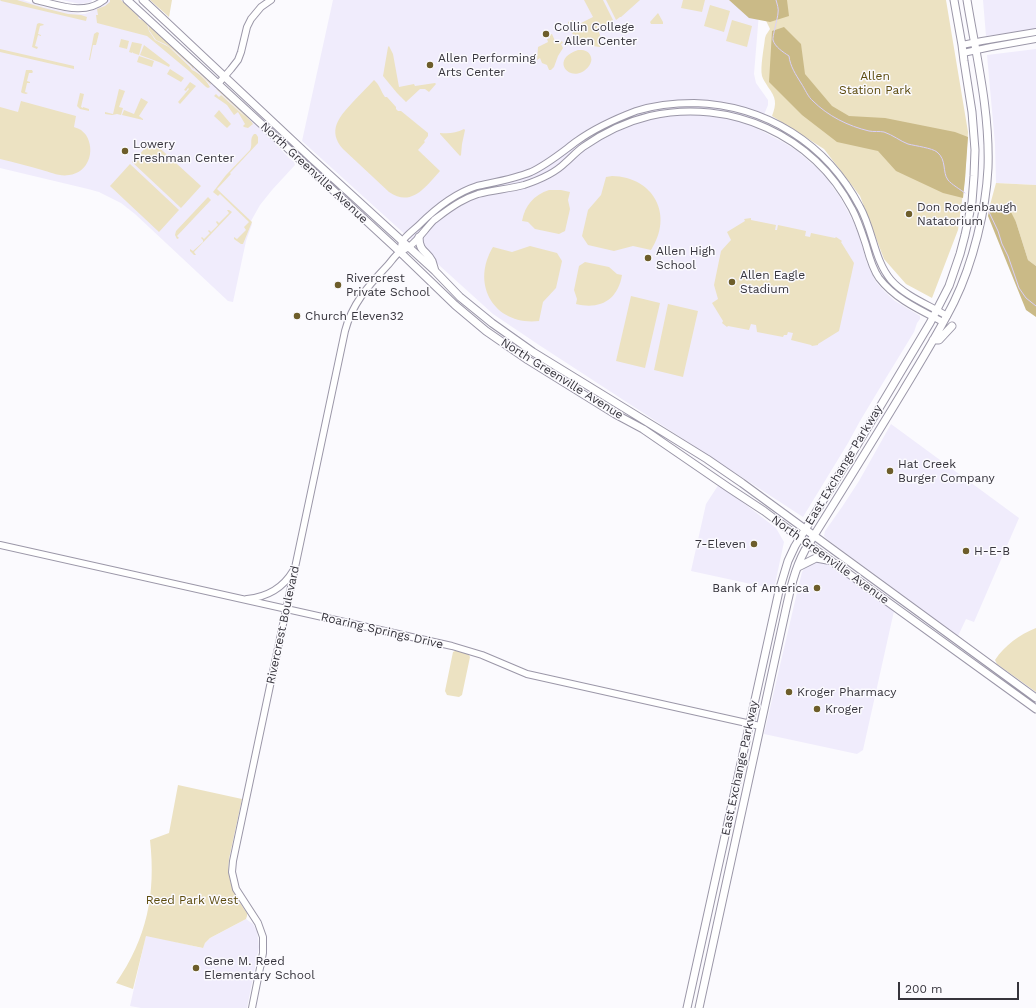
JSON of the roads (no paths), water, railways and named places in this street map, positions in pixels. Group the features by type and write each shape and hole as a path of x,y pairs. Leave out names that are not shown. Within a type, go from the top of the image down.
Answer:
{"main road":[{"name":"North Greenville Avenue","path":"127,0 400,252 455,305 488,332 528,360 643,429 764,511 1036,709"},
{"name":"North Greenville Avenue","path":"143,0 310,157 435,271 465,302 533,352 671,436 742,483 1036,698"},
{"name":"East Exchange Parkway","path":"687,1008 784,571 791,553 805,529 869,425 935,313 952,278 964,240 972,202 975,166 974,125 954,0"},
{"name":"East Exchange Parkway","path":"699,1008 782,627 801,557 880,431 945,319 966,274 976,240 982,215 988,167 988,140 983,95 967,0"},
{"path":"303,164 310,157"},
{"path":"975,166 988,167"},
{"path":"419,237 420,246 432,261 435,271"},
{"path":"933,340 939,340 952,326"},
{"path":"869,425 880,431"},
{"path":"735,492 742,483"},
{"path":"798,567 816,558 830,560"},
{"path":"890,604 896,596"},
{"path":"771,625 782,627"},
{"path":"982,670 987,662"},
{"path":"708,914 719,916"}],"street":[{"path":"36,0 81,9 93,7 104,0"},
{"path":"218,84 238,60 247,27 251,19 261,7 271,0"},
{"path":"962,45 1036,32"},
{"path":"963,53 1036,39"},
{"name":"Rivercrest Boulevard","path":"400,252 403,242 438,207 457,195 476,187 523,175 542,167 577,141 613,120 637,111 657,106 692,103 712,104 731,107 762,117 790,131 815,149 836,170 861,208 866,218 884,270 894,284 945,319"},
{"name":"Rivercrest Boulevard","path":"252,1008 263,953 263,937 258,923 236,889 232,872 233,861 344,336 354,307 363,293 400,252 409,248 434,220 459,203 478,194 524,185 544,178 564,165 580,149 616,127 652,116 681,112 714,113 735,117 774,131 812,157 832,179 846,198 857,219 876,274 890,290 904,300 935,313"},
{"path":"869,255 877,252"},
{"name":"Roaring Springs Drive","path":"0,545 474,652 527,674 760,726"},
{"path":"242,599 258,597 273,591 286,581 295,568"}],"waterway":[{"path":"776,0 778,11 773,36 774,43 789,56 794,70 811,99 832,116 846,123 869,131 884,132 908,144 928,148 937,152 942,159 948,180 965,193"},
{"path":"989,212 1008,256 1019,288 1026,298 1036,306"}],"place":[{"name":"Collin College - Allen Center","path":"546,34"},
{"name":"Allen Performing Arts Center","path":"430,65"},
{"name":"Lowery Freshman Center","path":"125,151"},
{"name":"Don Rodenbaugh Natatorium","path":"909,214"},
{"name":"Allen High School","path":"648,258"},
{"name":"Allen Eagle Stadium","path":"732,282"},
{"name":"Rivercrest Private School","path":"338,285"},
{"name":"Church Eleven32","path":"297,316"},
{"name":"Hat Creek Burger Company","path":"890,471"},
{"name":"7-Eleven","path":"754,544"},
{"name":"H-E-B","path":"966,551"},
{"name":"Bank of America","path":"817,588"},
{"name":"Kroger Pharmacy","path":"789,692"},
{"name":"Kroger","path":"817,709"},
{"name":"Gene M. Reed Elementary School","path":"196,968"}],"park label":[{"name":"Allen Station Park","path":"875,83"},
{"name":"Reed Park West","path":"192,900"}]}
